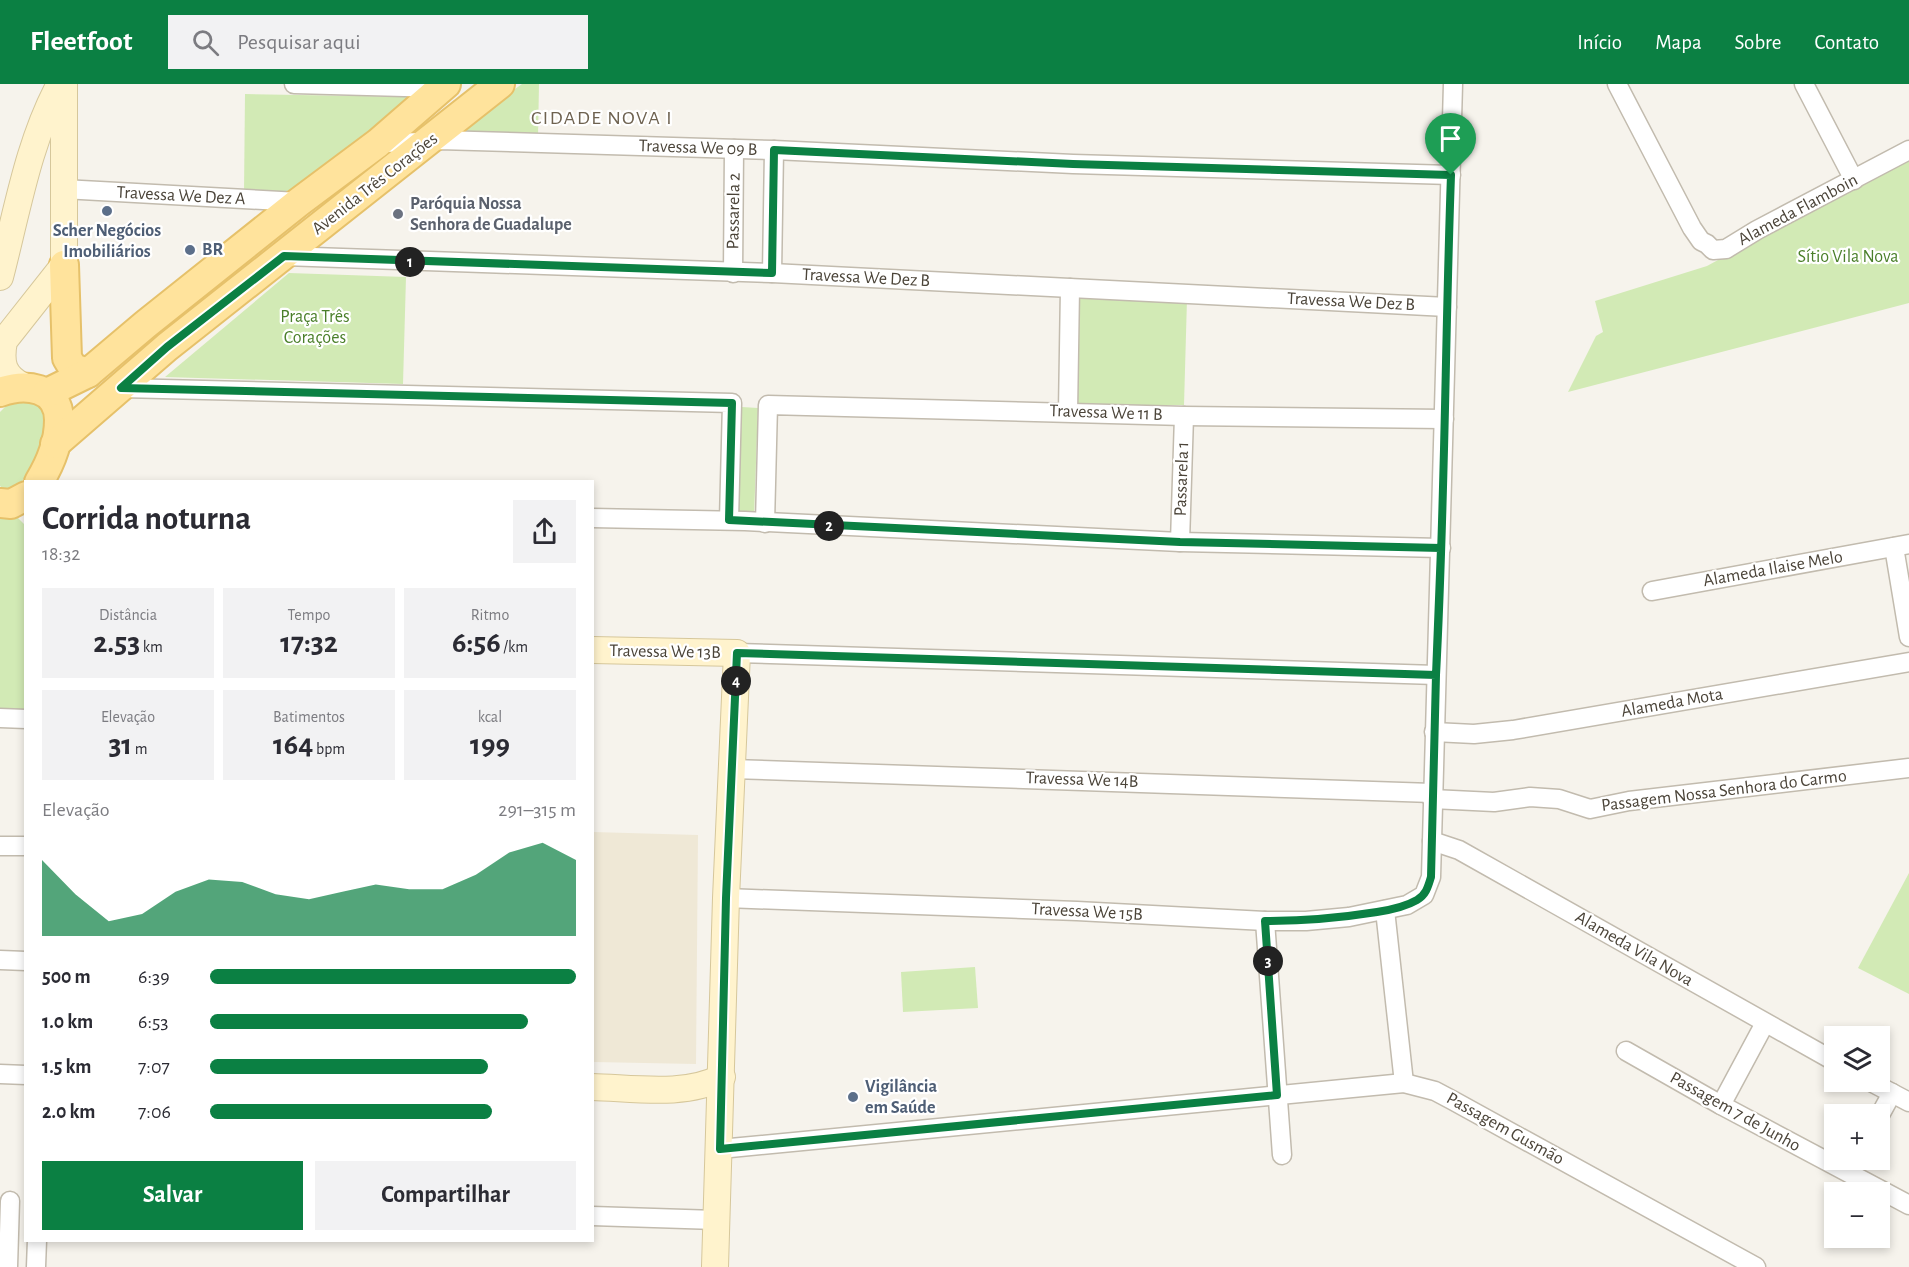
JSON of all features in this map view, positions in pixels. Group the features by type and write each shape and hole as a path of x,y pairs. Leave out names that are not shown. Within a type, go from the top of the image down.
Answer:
{"main road":[{"path":"62,84 67,358 73,368 88,373"},
{"path":"0,277 31,156 48,107 62,84"},
{"name":"Avenida Três Corações","path":"48,467 121,388 167,347 501,84"},
{"name":"Avenida Três Corações","path":"23,391 88,373 299,202 378,142 443,86"},
{"path":"48,467 59,420 58,411 23,391 6,375 0,361 1,348 27,310 64,266"},
{"name":"Travessa We 13B","path":"594,650 737,653"},
{"path":"715,1267 726,898 737,653"},
{"path":"594,1087 678,1090 700,1086 722,1077"},
{"path":"678,1090 708,1102 721,1118"}],"street":[{"path":"294,84 443,86"},
{"path":"1432,841 1453,84"},
{"name":"Alameda Flamboin","path":"1617,84 1692,228 1701,241 1713,250 1726,249 1757,230 1909,150"},
{"path":"1804,84 1854,180"},
{"name":"Travessa We 09 B","path":"378,142 439,140 774,150 1073,164 1451,175"},
{"name":"Passarela 2","path":"733,273 734,149"},
{"path":"772,273 774,150"},
{"name":"Travessa We Dez A","path":"63,189 299,202"},
{"name":"Travessa We Dez B","path":"284,256 772,273 1447,307"},
{"path":"1068,412 1070,288"},
{"path":"121,388 732,403 729,520"},
{"name":"Travessa We 11 B","path":"765,523 768,405 1444,420"},
{"name":"Passarela 1","path":"1180,542 1184,416"},
{"path":"594,518 729,520 1180,542 1441,548"},
{"name":"Alameda Ilaise Melo","path":"1652,591 1901,545 1909,637"},
{"name":"Travessa We 13B","path":"737,653 1436,675"},
{"name":"Alameda Mota","path":"1434,732 1474,734 1513,730 1909,662"},
{"path":"0,718 24,719"},
{"name":"Passagem Nossa Senhora do Carmo","path":"1432,796 1494,802 1530,797 1559,799 1590,808 1629,801 1909,768"},
{"name":"Travessa We 14B","path":"732,769 1432,796"},
{"name":"Travessa We 15B","path":"726,898 1306,921 1385,910 1417,900 1424,895 1431,877 1432,841"},
{"name":"Alameda Vila Nova","path":"1432,841 1460,850 1824,1055"},
{"path":"0,846 24,846"},
{"path":"1385,910 1404,1083"},
{"path":"1265,921 1282,1155"},
{"path":"0,960 24,961"},
{"path":"1721,1105 1765,1023"},
{"name":"Passagem 7 de Junho","path":"1626,1051 1721,1105 1824,1153"},
{"path":"0,1074 24,1075"},
{"name":"Passagem Gusmão","path":"720,1149 1404,1083 1435,1091 1756,1267"},
{"path":"1886,1104 1892,1093 1909,1102"},
{"name":"Passagem 7 de Junho","path":"1857,1170 1909,1205"},
{"path":"8,1267 12,1200"},
{"path":"594,1216 716,1220"},
{"path":"36,1267 37,1242"}],"shaded area":[{"path":"594,832 698,835 696,1064 594,1062"}],"green space":[{"path":"522,84 539,84 538,137 464,136 459,129"},
{"path":"245,94 418,97 304,194 244,192"},
{"name":"Sítio Vila Nova","path":"1909,156 1909,303 1568,392 1596,336 1603,332 1595,301 1707,266"},
{"name":"Praça Três Corações","path":"289,273 406,277 403,384 165,377"},
{"path":"1080,295 1187,299 1184,405 1074,405"},
{"path":"29,397 43,405 48,418 34,466 18,486 4,489 0,486 0,412 11,401"},
{"path":"742,407 758,408 754,517 738,516"},
{"path":"0,514 14,514 24,524 24,710 0,709"},
{"path":"1909,873 1909,994 1858,968"},
{"path":"975,967 978,1008 903,1012 901,972"}],"place":[{"name":"Scher Negócios Imobiliários","path":"107,211"},
{"name":"Paróquia Nossa Senhora de Guadalupe","path":"398,214"},
{"name":"BR","path":"190,250"},
{"name":"Vigilância em Saúde","path":"853,1097"}],"district":[{"name":"CIDADE NOVA I","path":"602,118"}],"route":[{"path":"1451,175 1073,164 774,150 772,273 284,256 167,347 121,388 732,403 729,520 1180,542 1441,548 1431,877 1424,895 1407,905 1306,921 1265,921 1277,1095 720,1149 726,898 737,653 1436,675 1441,548 1451,175"}]}
